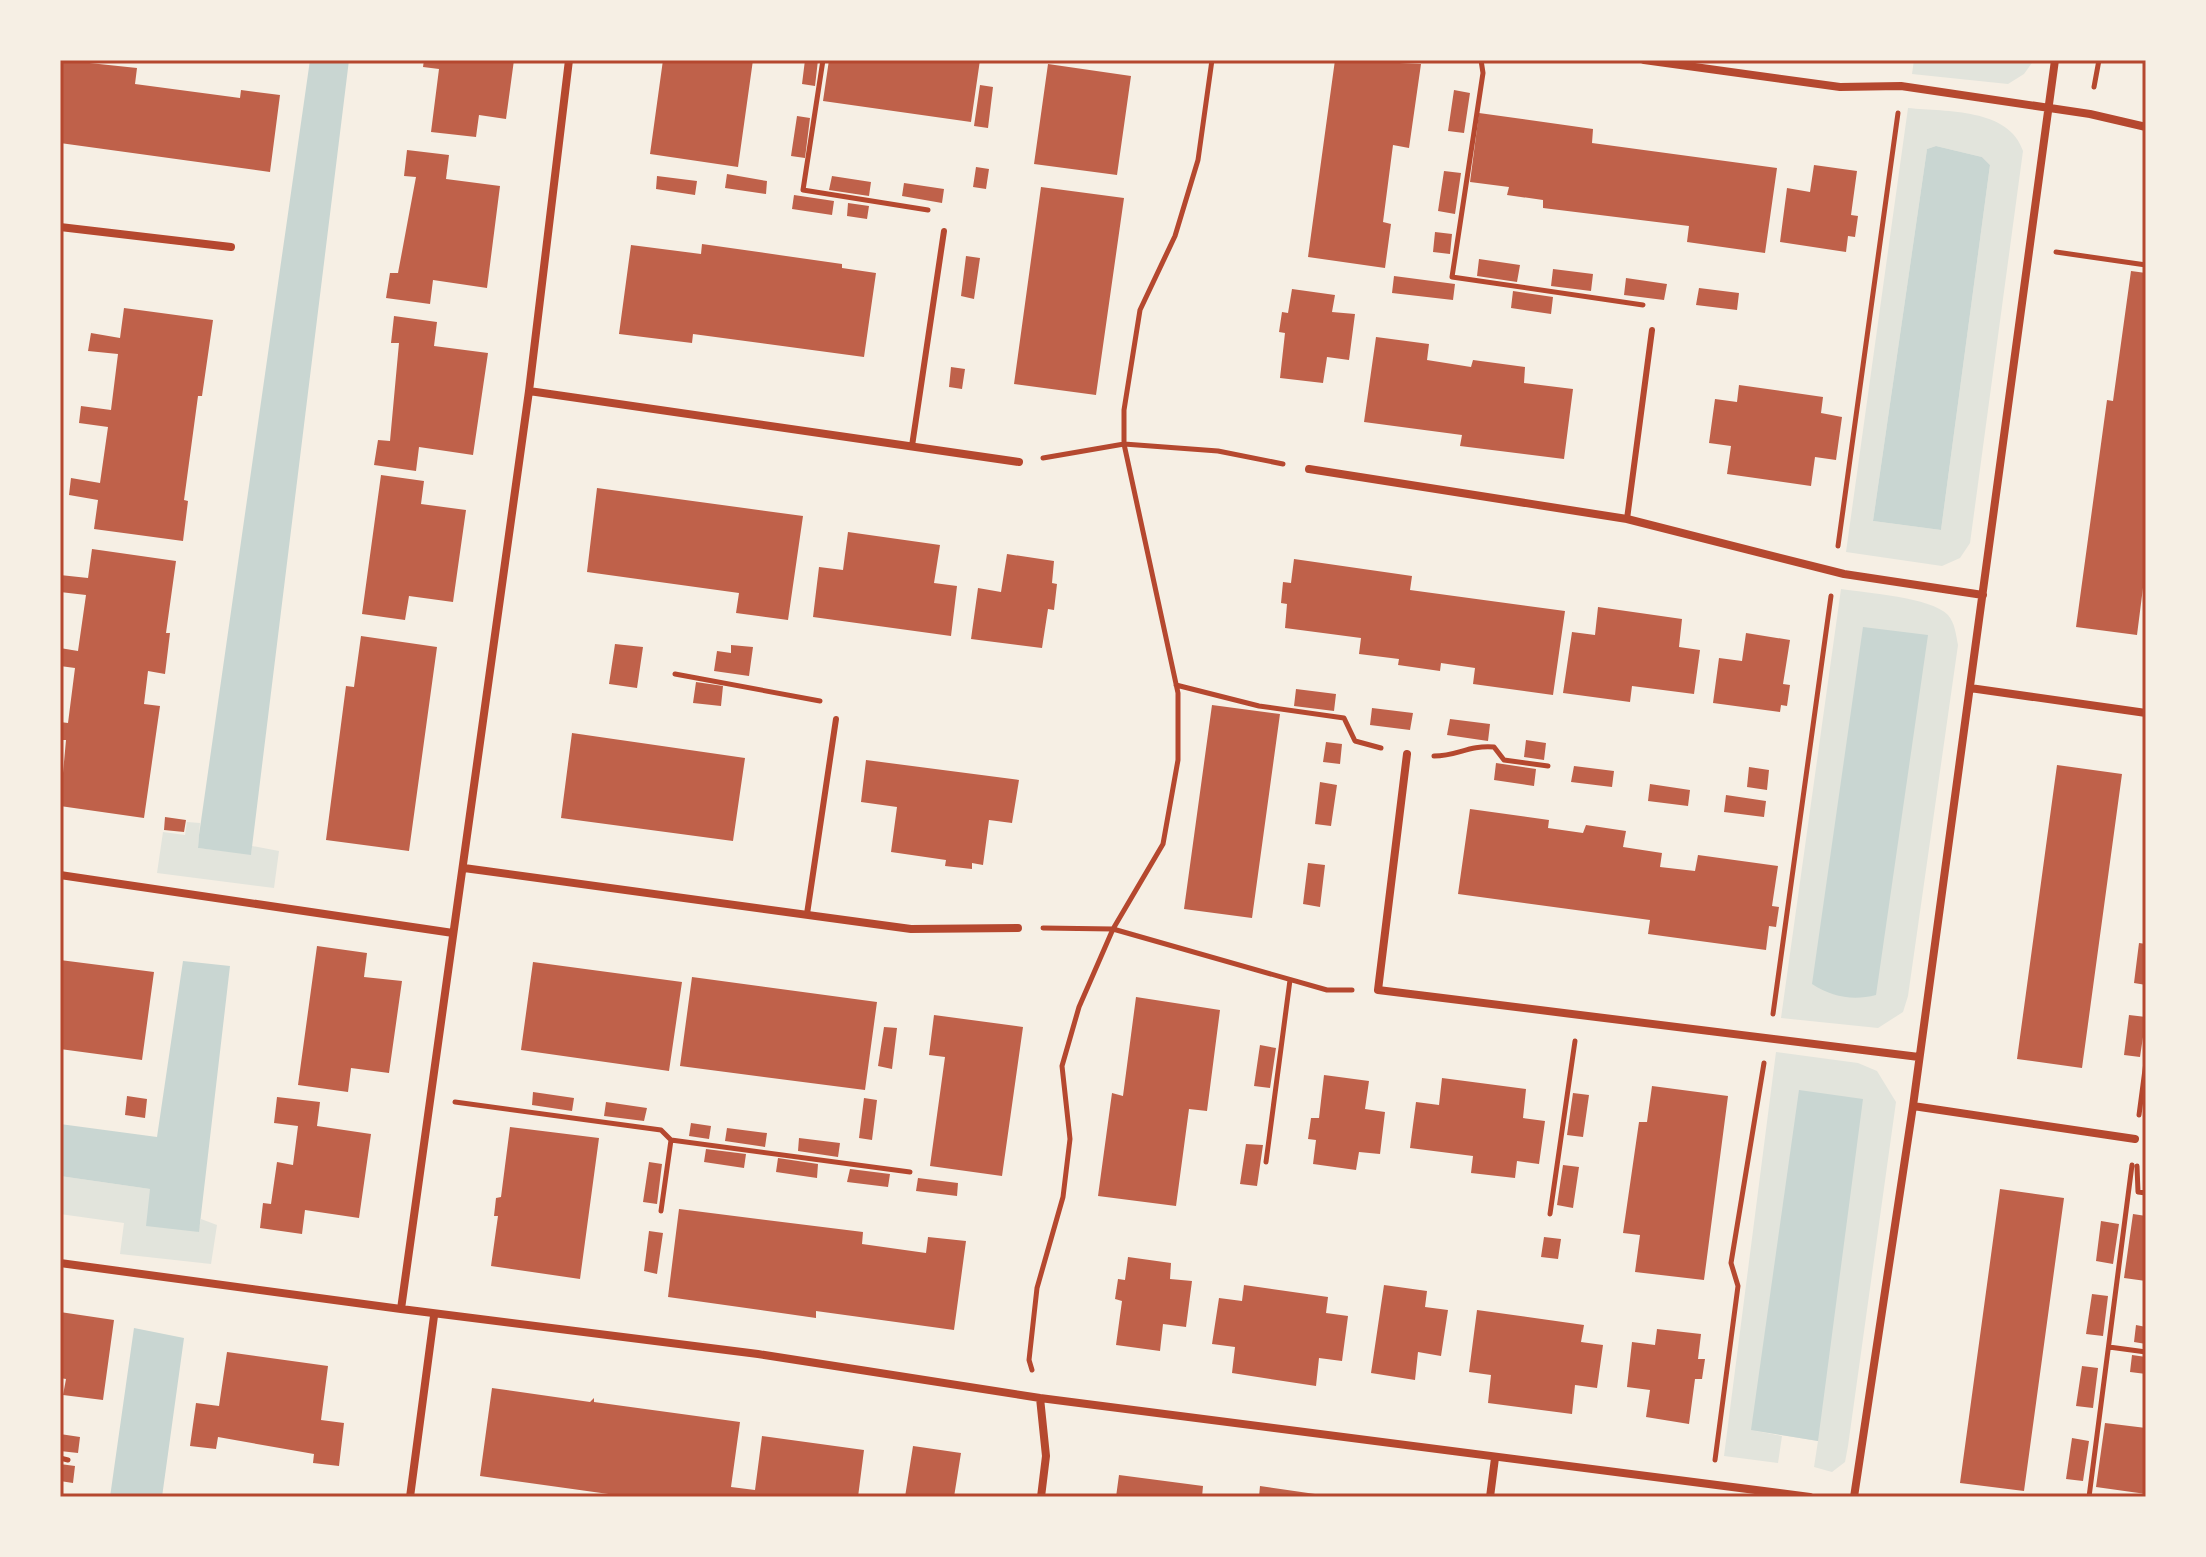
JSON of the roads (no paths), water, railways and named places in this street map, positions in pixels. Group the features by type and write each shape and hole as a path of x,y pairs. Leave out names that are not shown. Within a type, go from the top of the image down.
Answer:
{"street":[{"path":"401,1309 529,391 569,60"},
{"path":"1644,60 1840,87 1901,86 2048,108 2146,127"},
{"path":"1854,1497 1913,1106 2027,248 2055,60"},
{"path":"60,227 231,247"},
{"path":"529,391 1019,462"},
{"path":"1309,469 1627,519 1833,571 1983,595"},
{"path":"1970,688 2146,713"},
{"path":"1407,754 1378,990 1919,1057"},
{"path":"464,868 911,929 1018,928"},
{"path":"60,875 453,933"},
{"path":"1913,1106 2135,1139"},
{"path":"60,1263 434,1316 758,1354 1040,1398 1810,1497"},
{"path":"410,1497 434,1316"},
{"path":"1040,1398 1046,1456 1041,1497"},
{"path":"1490,1497 1495,1458"}],"lane":[{"path":"912,446 944,231"},
{"path":"1627,519 1652,330"},
{"path":"807,914 836,719"}]}
